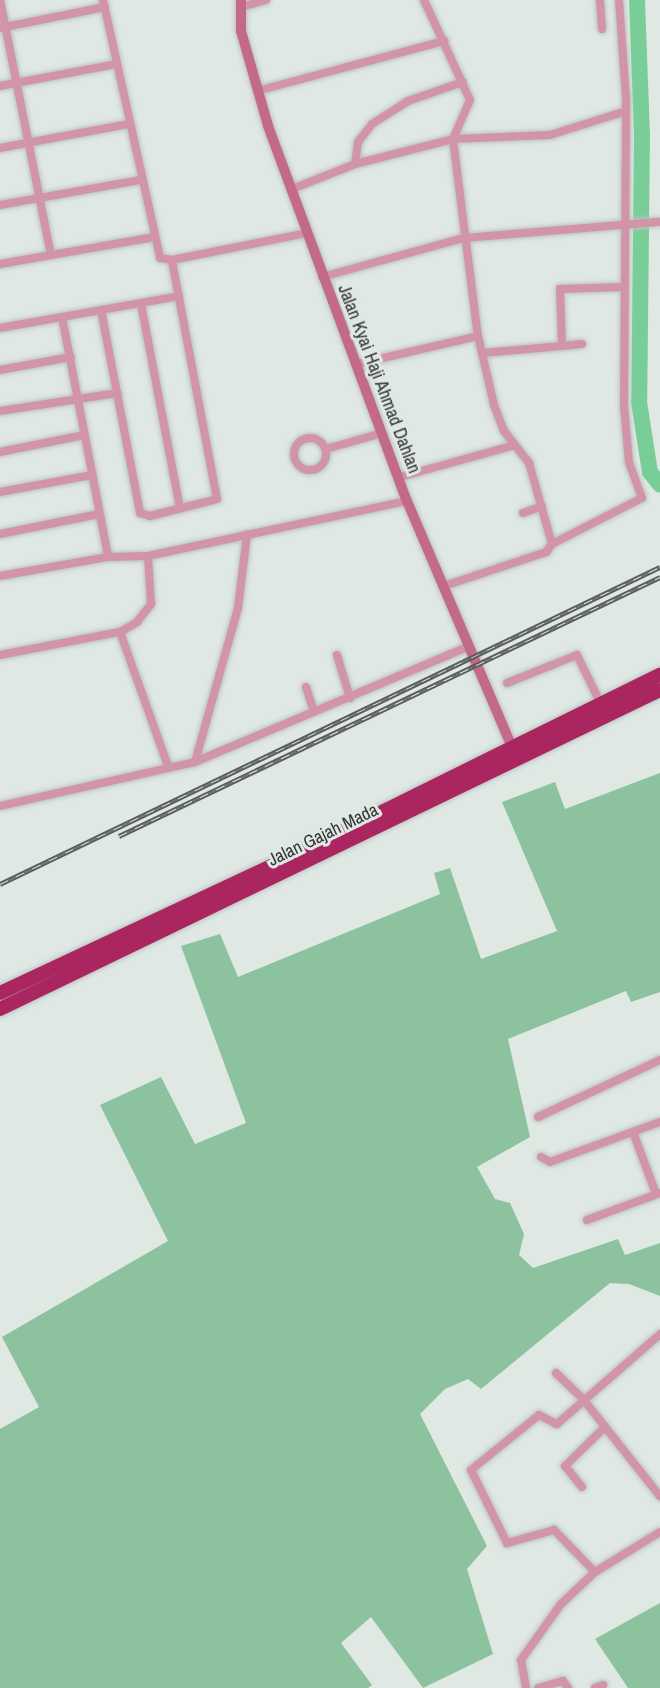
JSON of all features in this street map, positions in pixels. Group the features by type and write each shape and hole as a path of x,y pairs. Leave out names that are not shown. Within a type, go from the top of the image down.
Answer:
{"highway":[{"name":"Jalan Gajah Mada","path":"514,754 602,704 660,675"},
{"name":"Jalan Gajah Mada","path":"0,1009 514,754 660,690"},
{"name":"Jalan Gajah Mada","path":"0,993 426,798"}],"street":[{"path":"0,0 3,28 17,83 51,255"},
{"path":"241,4 266,0"},
{"path":"424,0 471,104 453,139 478,336 494,405 515,445 529,464 552,544"},
{"path":"600,0 602,29"},
{"path":"444,586 546,552 552,544 642,498 628,453 622,287 626,111 618,0"},
{"path":"3,28 104,4 128,124 160,258 172,260 307,233"},
{"name":"Jalan Kyai Haji Ahmad Dahlan","path":"241,4 241,31 257,91 322,277 408,501 514,754"},
{"path":"257,91 444,41"},
{"path":"0,86 116,64"},
{"path":"355,164 358,142 372,124 408,101 463,82"},
{"path":"292,189 355,164 453,139 550,135 626,111"},
{"path":"0,148 128,124"},
{"path":"0,205 141,180"},
{"path":"322,277 464,238 657,222"},
{"path":"0,264 155,237"},
{"path":"100,310 118,393 137,507 150,516 212,502 218,496 172,260"},
{"path":"562,346 560,289 622,287"},
{"path":"0,328 179,296"},
{"path":"141,304 180,508"},
{"path":"62,317 108,557"},
{"path":"357,364 478,336"},
{"path":"483,353 582,344"},
{"path":"0,370 71,357"},
{"path":"0,411 118,393"},
{"path":"326,450 318,440 304,439 294,456 303,468 316,468 326,450 382,433"},
{"path":"0,452 84,435"},
{"path":"400,477 515,445"},
{"path":"0,492 92,476"},
{"path":"0,576 108,557 148,556 408,501"},
{"path":"523,513 542,506"},
{"path":"0,534 99,514"},
{"path":"195,762 237,608 247,535"},
{"path":"0,655 120,632 147,615 151,604 148,556"},
{"path":"120,632 168,766"},
{"path":"0,806 168,766 195,762 470,646"},
{"path":"337,655 350,698"},
{"path":"507,683 577,655 602,704"},
{"path":"306,687 314,712"},
{"path":"538,1117 660,1060"},
{"path":"541,1157 550,1162 660,1122"},
{"path":"587,1220 658,1193 633,1132"},
{"path":"595,1572 554,1530 507,1543 471,1471 539,1415 557,1424 583,1398 660,1334"},
{"path":"556,1372 583,1398 660,1496"},
{"path":"582,1487 565,1466 605,1427"},
{"path":"526,1688 520,1666 524,1653 561,1604 595,1572 660,1532"},
{"path":"538,1688 563,1681 568,1688"},
{"path":"595,1688 603,1684"}],"green space":[{"path":"660,773 660,992 631,1002 626,991 508,1039 530,1137 477,1167 495,1199 510,1203 524,1234 519,1255 533,1268 618,1239 625,1255 660,1243 660,1296 629,1284 610,1283 481,1389 468,1379 445,1389 420,1414 487,1546 467,1569 493,1654 423,1688 371,1617 341,1643 372,1685 368,1688 0,1688 0,1429 39,1407 2,1337 168,1241 100,1105 161,1077 195,1144 246,1123 181,946 220,934 238,977 440,894 434,873 450,868 481,959 557,931 502,802 555,782 565,809"},
{"path":"660,1603 660,1688 628,1688 595,1639"}],"waterway":[{"path":"637,0 642,134 639,402 650,472 660,485"}],"railway":[{"path":"0,884 660,567"},
{"path":"119,836 660,577"}]}
